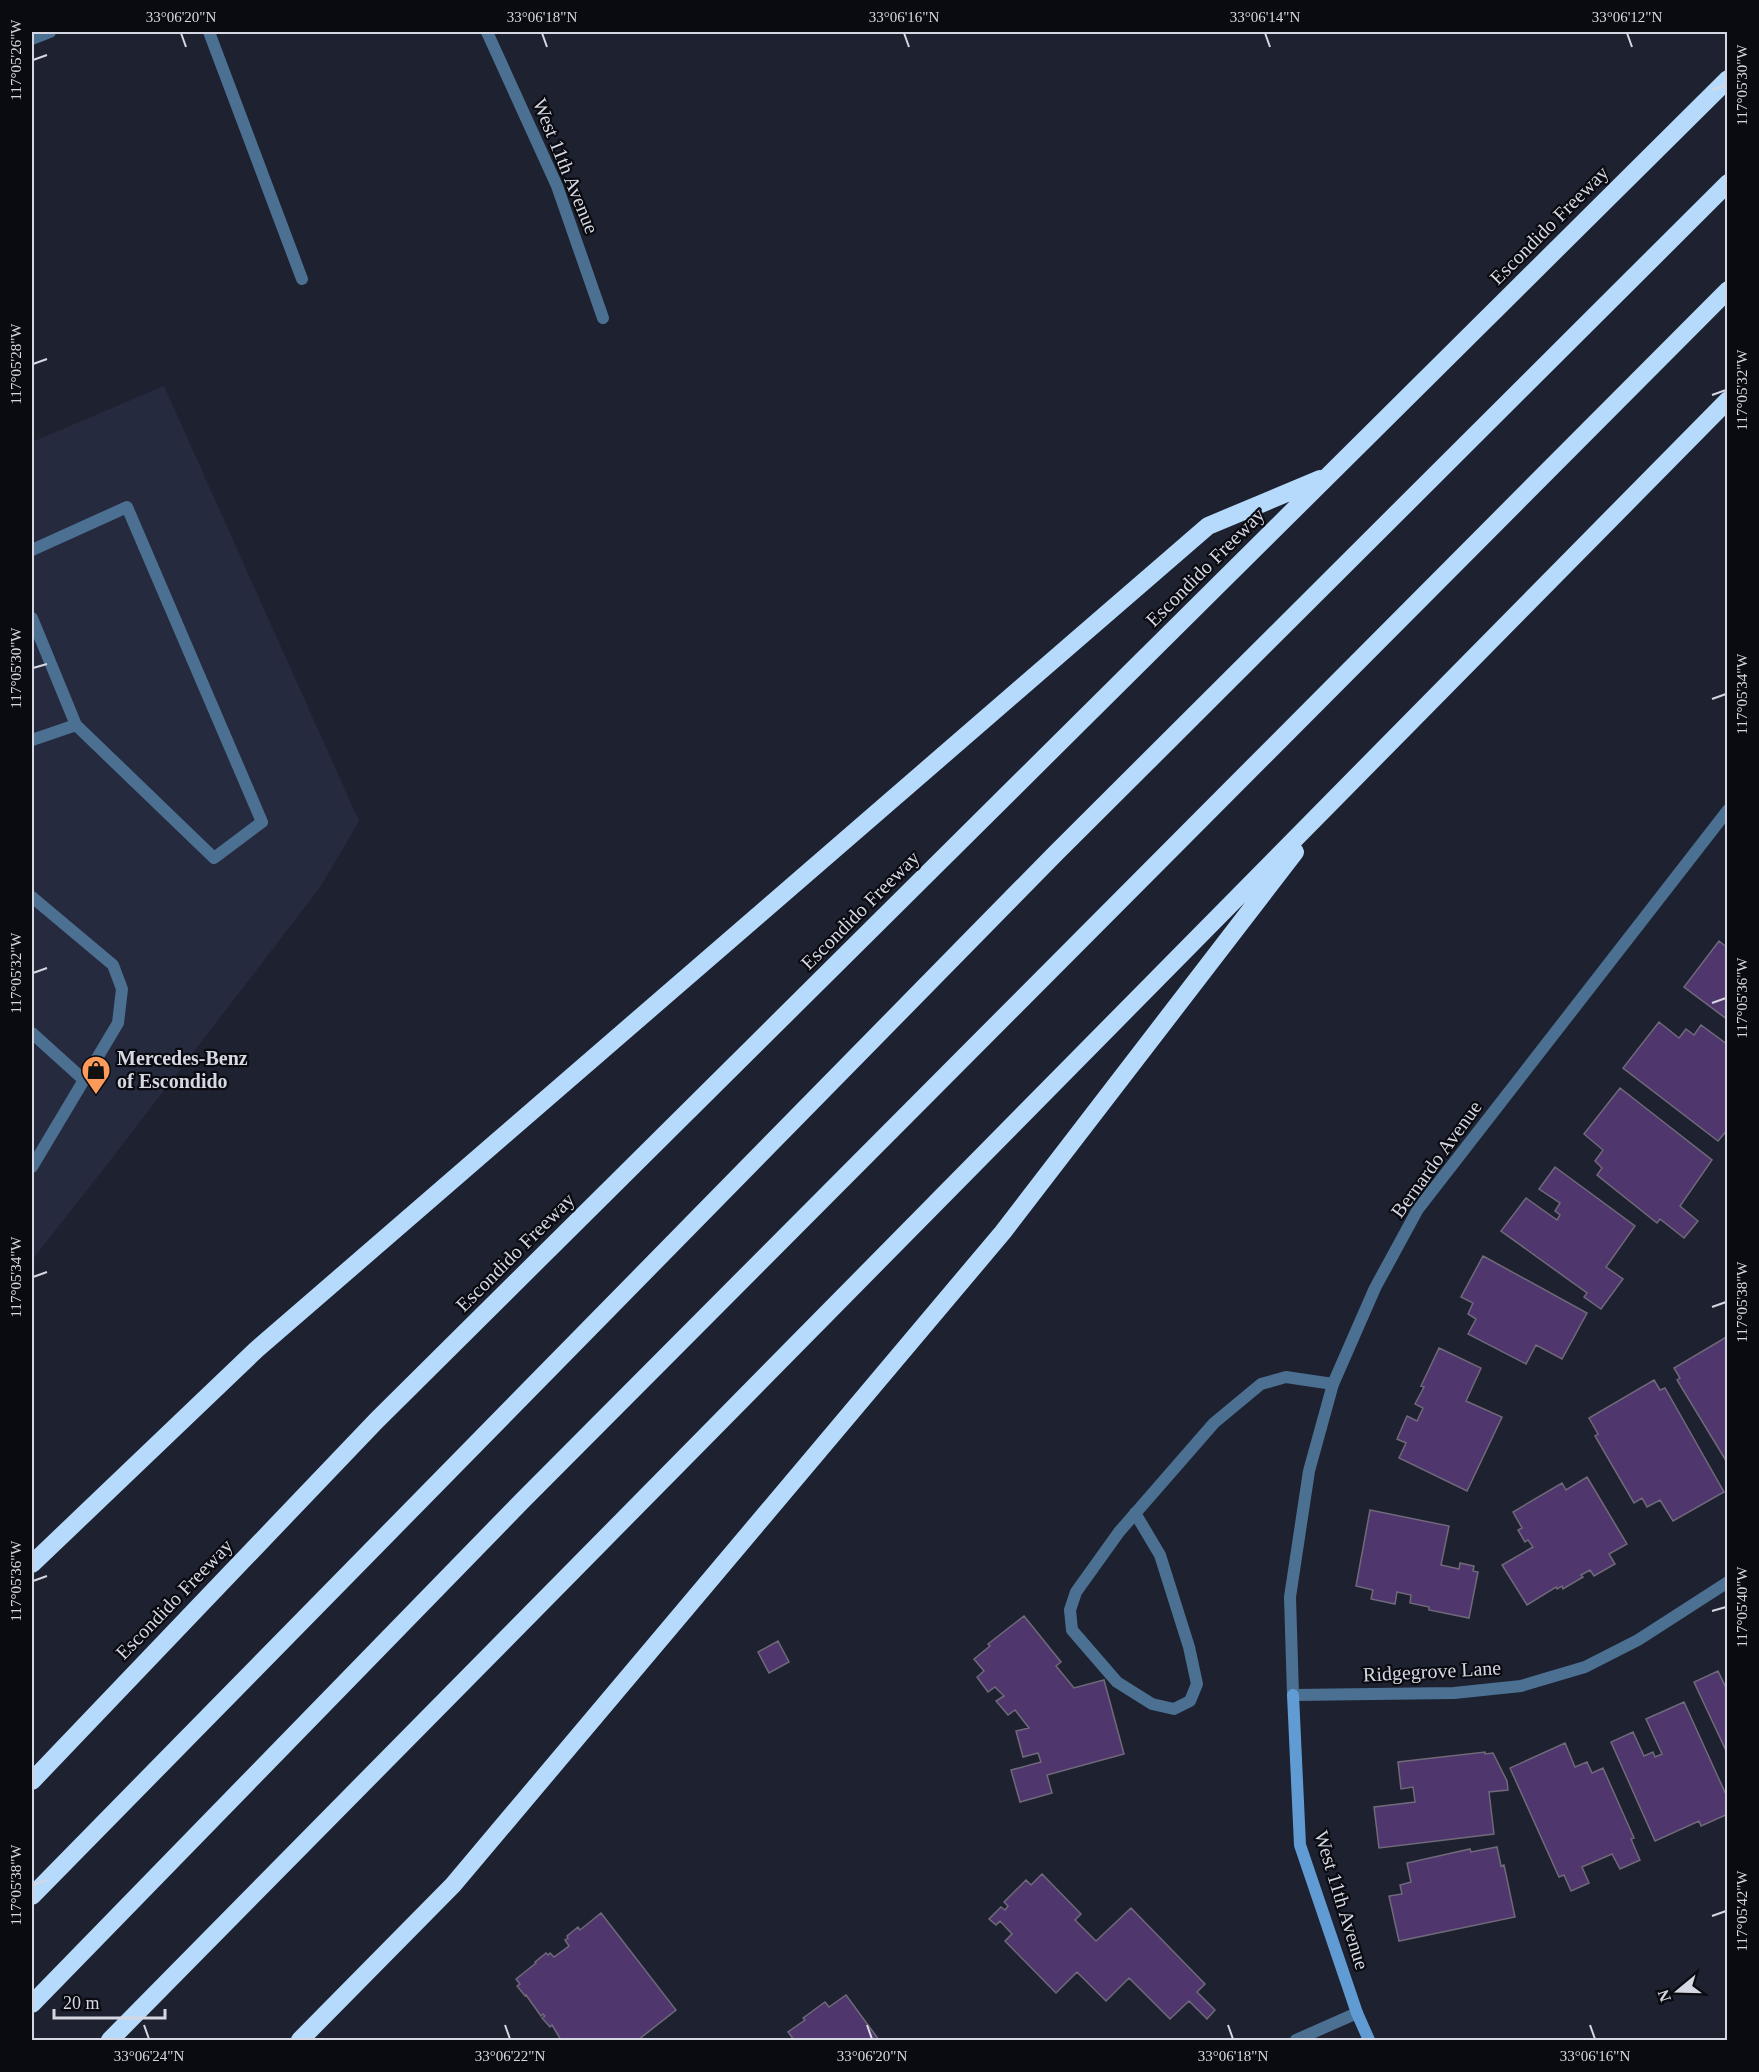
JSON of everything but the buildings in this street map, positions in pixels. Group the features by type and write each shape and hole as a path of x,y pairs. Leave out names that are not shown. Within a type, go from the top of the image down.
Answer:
{"highway":[{"name":"Escondido Freeway","path":"32,1780 376,1421 1728,79"},
{"path":"32,1896 1064,845 1728,183"},
{"path":"32,2004 522,1501 1728,290"},
{"path":"110,2040 1728,400"},
{"path":"32,1564 256,1350 1208,526 1330,475"},
{"path":"300,2040 453,1885 1004,1233 1341,791"}],"street":[{"path":"32,39 50,32"},
{"path":"208,32 302,279"},
{"name":"West 11th Avenue","path":"487,32 557,186 603,318"},
{"path":"32,550 127,507 262,822 214,858 76,726 32,618"},
{"path":"32,740 76,726"},
{"name":"Bernardo Avenue","path":"1293,1695 1290,1597 1310,1471 1334,1384 1375,1288 1418,1209 1728,810"},
{"path":"32,897 113,965 122,989 118,1023 32,1167"},
{"path":"32,1033 84,1080"},
{"path":"1135,1514 1160,1555 1189,1647 1197,1684 1190,1701 1174,1709 1152,1704 1117,1682 1072,1630 1070,1610 1076,1592 1119,1532 1214,1423 1261,1384 1286,1377 1334,1384"},
{"name":"Ridgegrove Lane","path":"1293,1695 1454,1693 1521,1686 1585,1667 1638,1640 1728,1582"},
{"name":"West 11th Avenue","path":"1293,1695 1300,1845 1357,2013 1369,2040"},
{"path":"1296,2040 1357,2013"}],"shaded area":[{"path":"164,386 359,821 321,886 32,1260 32,442"}],"place":[{"name":"Mercedes-Benz of Escondido","path":"96,1096"}]}
